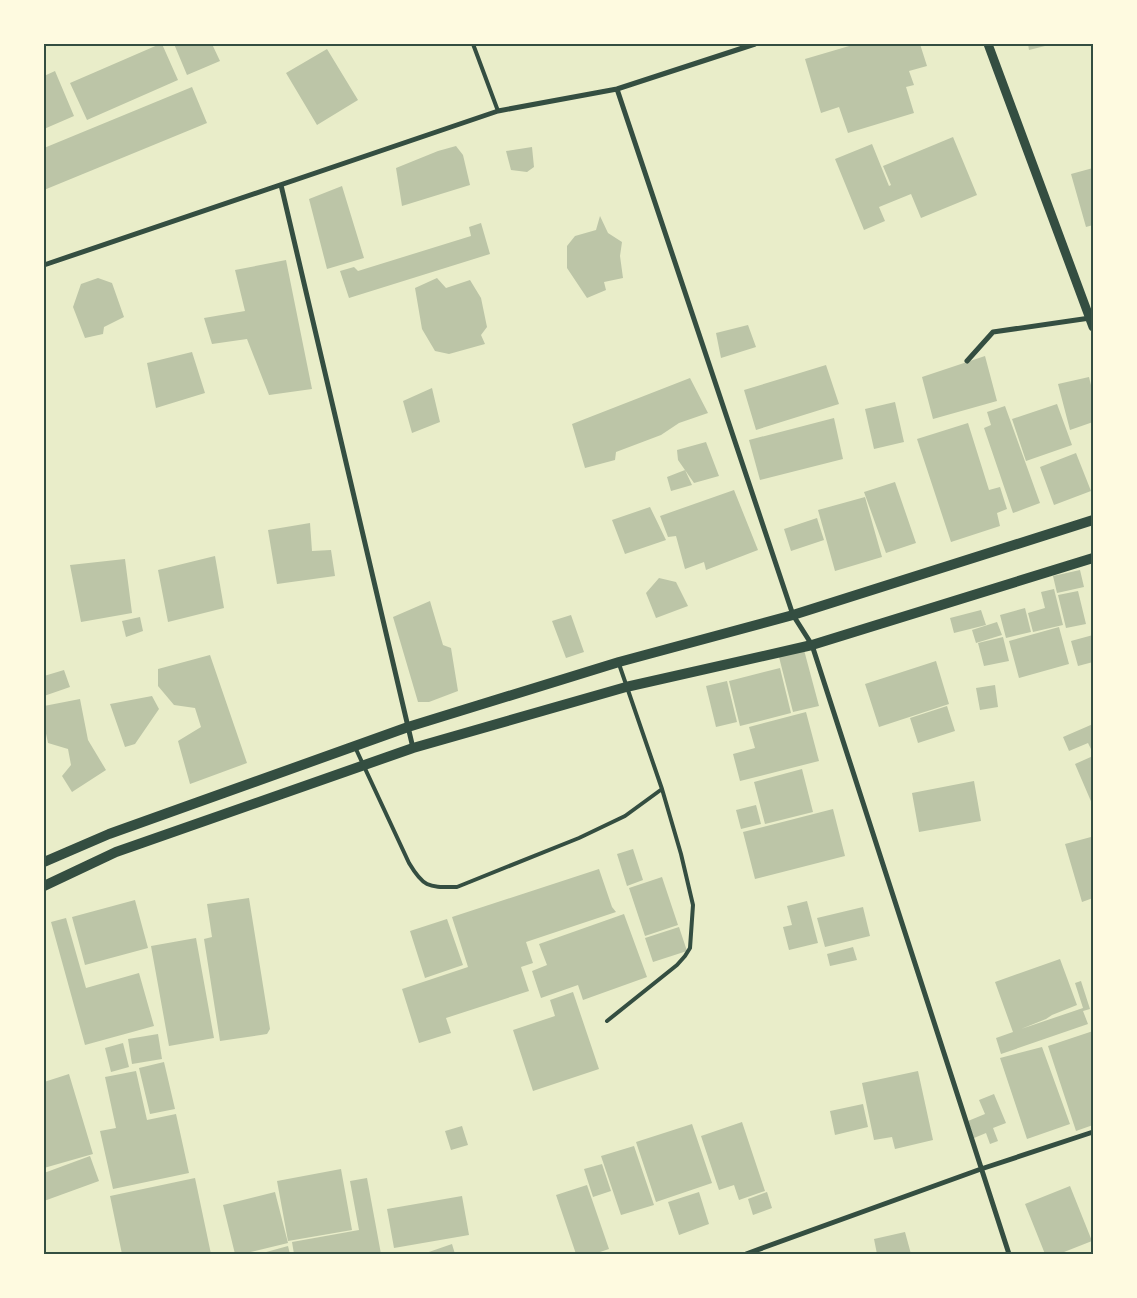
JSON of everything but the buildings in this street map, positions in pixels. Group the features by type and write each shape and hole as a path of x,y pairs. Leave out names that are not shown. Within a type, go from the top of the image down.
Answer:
{"main road":[{"path":"44,862 109,834 408,727 618,662 793,616 1093,520"},
{"path":"44,886 116,852 413,748 626,687 812,645 1093,558"}],"street":[{"path":"44,265 498,110 617,88 755,44"},
{"path":"968,362 993,332 1092,322 988,44"},
{"path":"617,88 793,616 812,645 1008,1254"},
{"path":"281,185 413,748"},
{"path":"746,1254 981,1169 1093,1132"}],"lane":[{"path":"473,44 498,110"},
{"path":"606,1021 677,965 685,956 690,948 693,905 662,788 618,662"},
{"path":"354,745 409,863 420,880 435,887 457,886 579,838 625,816 662,788"}]}
